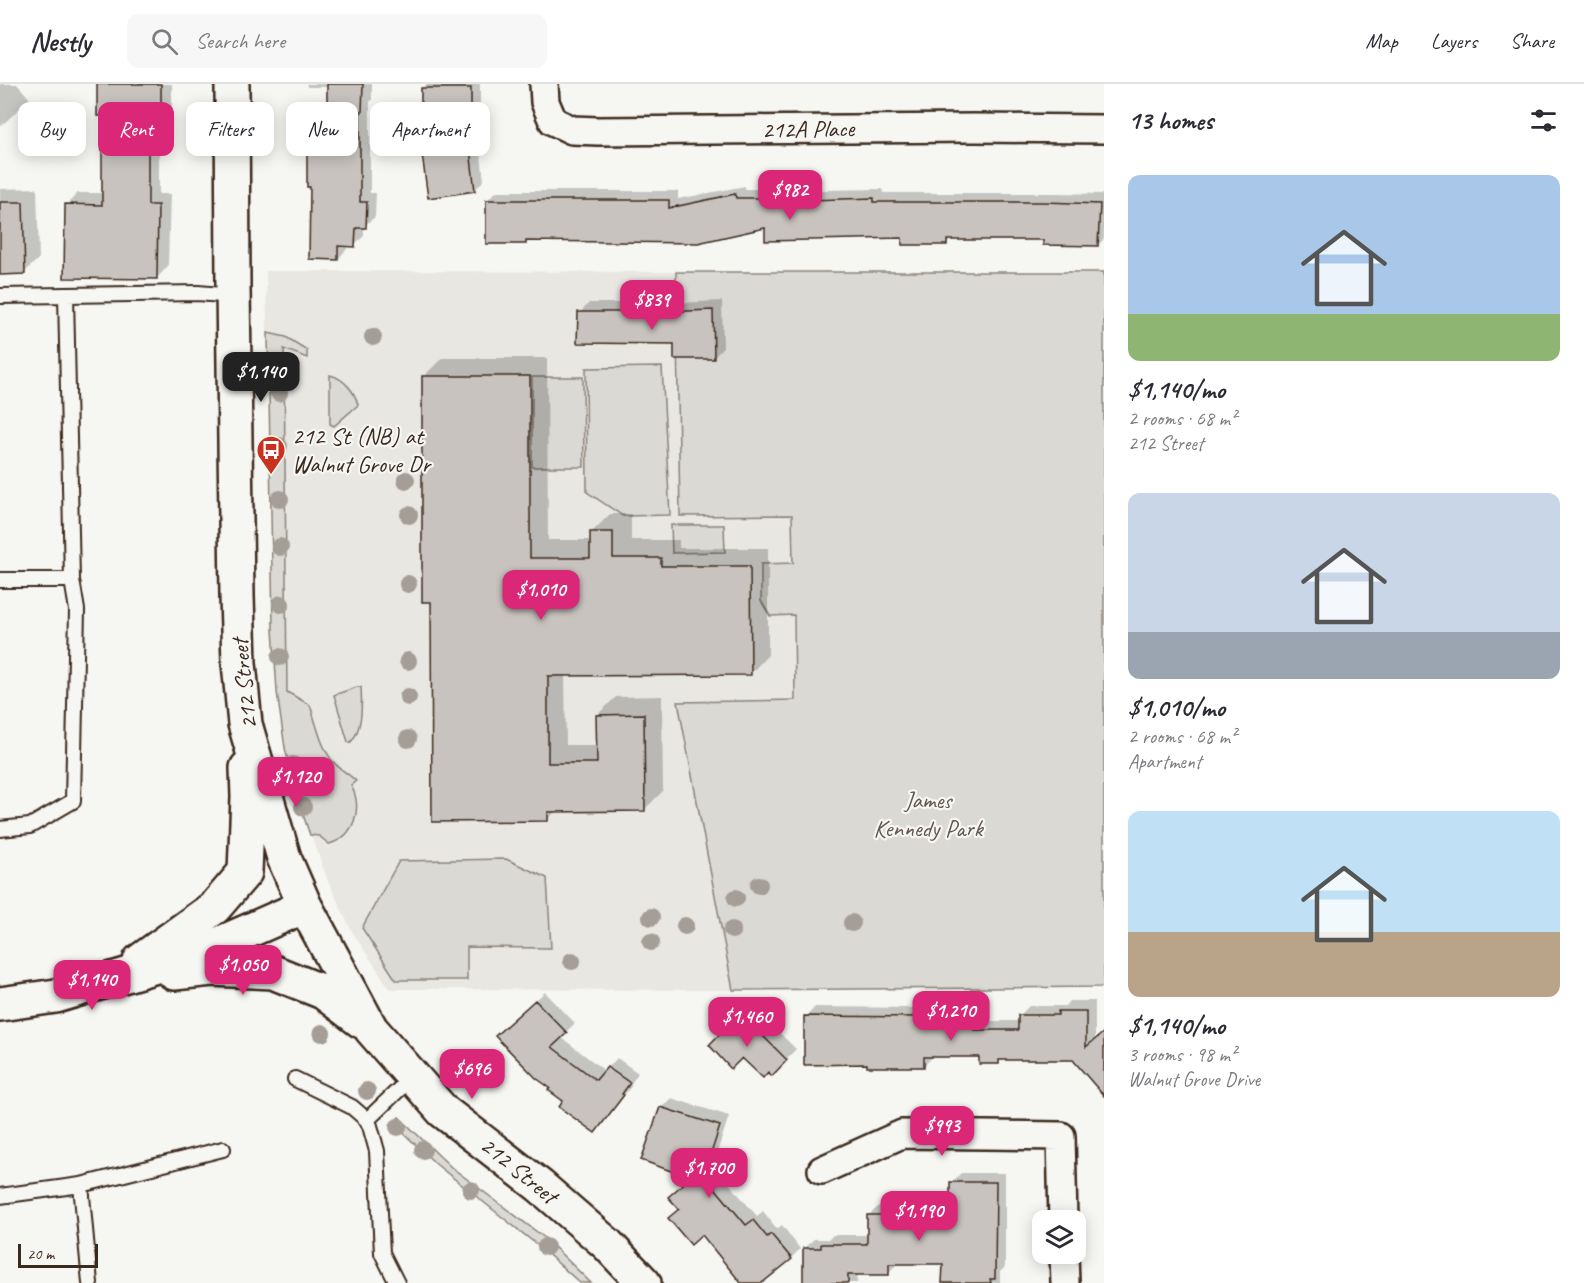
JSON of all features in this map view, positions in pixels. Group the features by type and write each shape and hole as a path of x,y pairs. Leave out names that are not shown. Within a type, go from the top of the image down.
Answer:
{"street":[{"name":"212 Street","path":"232,84 239,663 245,724 284,858 305,906 371,1029 443,1111 540,1186 607,1244 644,1283"},
{"name":"212A Place","path":"544,84 545,102 553,121 572,130 1104,129"},
{"path":"113,978 215,908 245,872 248,797 245,724"},
{"path":"0,1004 56,996 196,954 305,906"},
{"path":"113,978 212,969 273,972 323,992 371,1029"},
{"path":"822,1170 902,1134 1061,1136 1063,1210"},
{"path":"1064,1264 1065,1283"}],"lane":[{"path":"0,296 198,293 234,296"},
{"path":"0,829 30,826 73,801 77,610 72,580 66,295"},
{"path":"0,580 72,580"},
{"path":"366,1120 412,1077"},
{"path":"294,1079 352,1107 370,1126 377,1151 382,1253 397,1283"},
{"path":"0,1196 81,1185 222,1149"},
{"path":"81,1185 90,1283"}],"shaded area":[{"path":"266,271 676,272 680,516 792,515 795,700 678,703 733,990 390,989 351,930 328,881 295,791 285,748 277,692 273,629"}],"green space":[{"name":"James Kennedy Park","path":"676,272 1104,272 1104,987 733,990 678,702 795,700 794,615 770,616 761,601 761,564 793,563 792,515 680,516"},
{"path":"268,333 286,337 307,350 307,358 284,349 287,692 310,705 327,753 336,765 356,781 351,785 355,794 356,812 351,828 345,835 329,844 319,836 310,835 295,791 285,748 277,692 273,629"},
{"path":"662,367 670,515 623,516 587,492 586,368"},
{"path":"330,375 348,386 358,405 334,426 330,424"},
{"path":"532,377 583,377 584,467 532,467"},
{"path":"671,525 724,525 725,552 672,553"},
{"path":"361,687 361,717 350,743 334,695"},
{"path":"506,859 547,878 551,948 467,947 467,980 396,980 362,928 399,861"},
{"path":"399,1117 451,1167 545,1238 591,1283 580,1283 541,1248 437,1165 393,1123"}],"building":[{"path":"97,84 161,84 161,102 98,102 97,116"},
{"path":"327,84 363,84 362,112 360,112 360,202 367,202 366,228 356,228 355,247 338,246 338,260 309,259 310,187 307,187 307,156 358,156 358,102 327,102"},
{"path":"421,88 471,88 471,102 421,102"},
{"path":"102,156 148,156 148,205 158,205 157,279 64,278 65,204 102,205"},
{"path":"422,156 471,156 475,191 428,198"},
{"path":"735,194 736,198 809,198 809,200 874,198 874,202 1100,204 1098,246 1043,245 1043,240 947,240 947,245 902,245 902,238 765,241 765,228 698,243 526,241 526,244 486,244 486,200 669,200 669,208"},
{"path":"0,202 23,202 25,274 0,275"},
{"path":"713,310 714,359 674,359 674,344 577,343 578,312"},
{"path":"422,376 530,376 530,558 590,558 590,532 613,532 613,558 661,558 661,566 750,566 751,675 548,676 548,763 597,763 596,715 644,714 645,811 548,812 548,821 432,822 431,602 422,602"},
{"path":"535,1000 567,1033 552,1047 596,1080 607,1067 630,1083 622,1094 624,1095 595,1133 559,1107 563,1101 548,1090 550,1088 536,1078 495,1036"},
{"path":"1058,1011 1086,1011 1086,1047 1104,1032 1104,1096 1073,1060 999,1060 999,1064 979,1064 979,1057 924,1057 924,1067 867,1067 867,1064 804,1065 804,1016 975,1019 975,1030 1018,1030 1018,1015 1058,1015"},
{"path":"740,1013 787,1060 772,1076 768,1072 763,1078 742,1058 731,1069 709,1045"},
{"path":"660,1107 720,1126 704,1175 746,1225 753,1220 767,1237 771,1234 792,1259 762,1283 741,1283 702,1235 691,1245 668,1218 679,1209 668,1197 690,1178 641,1160"},
{"path":"950,1182 996,1182 995,1279 990,1279 991,1283 942,1283 943,1264 889,1264 889,1275 848,1275 848,1283 803,1283 803,1248 821,1248 821,1244 867,1244 867,1215 892,1215 892,1211 950,1211"}],"place":[{"name":"212 St (NB) at Walnut Grove Dr","path":"271,476"}]}
